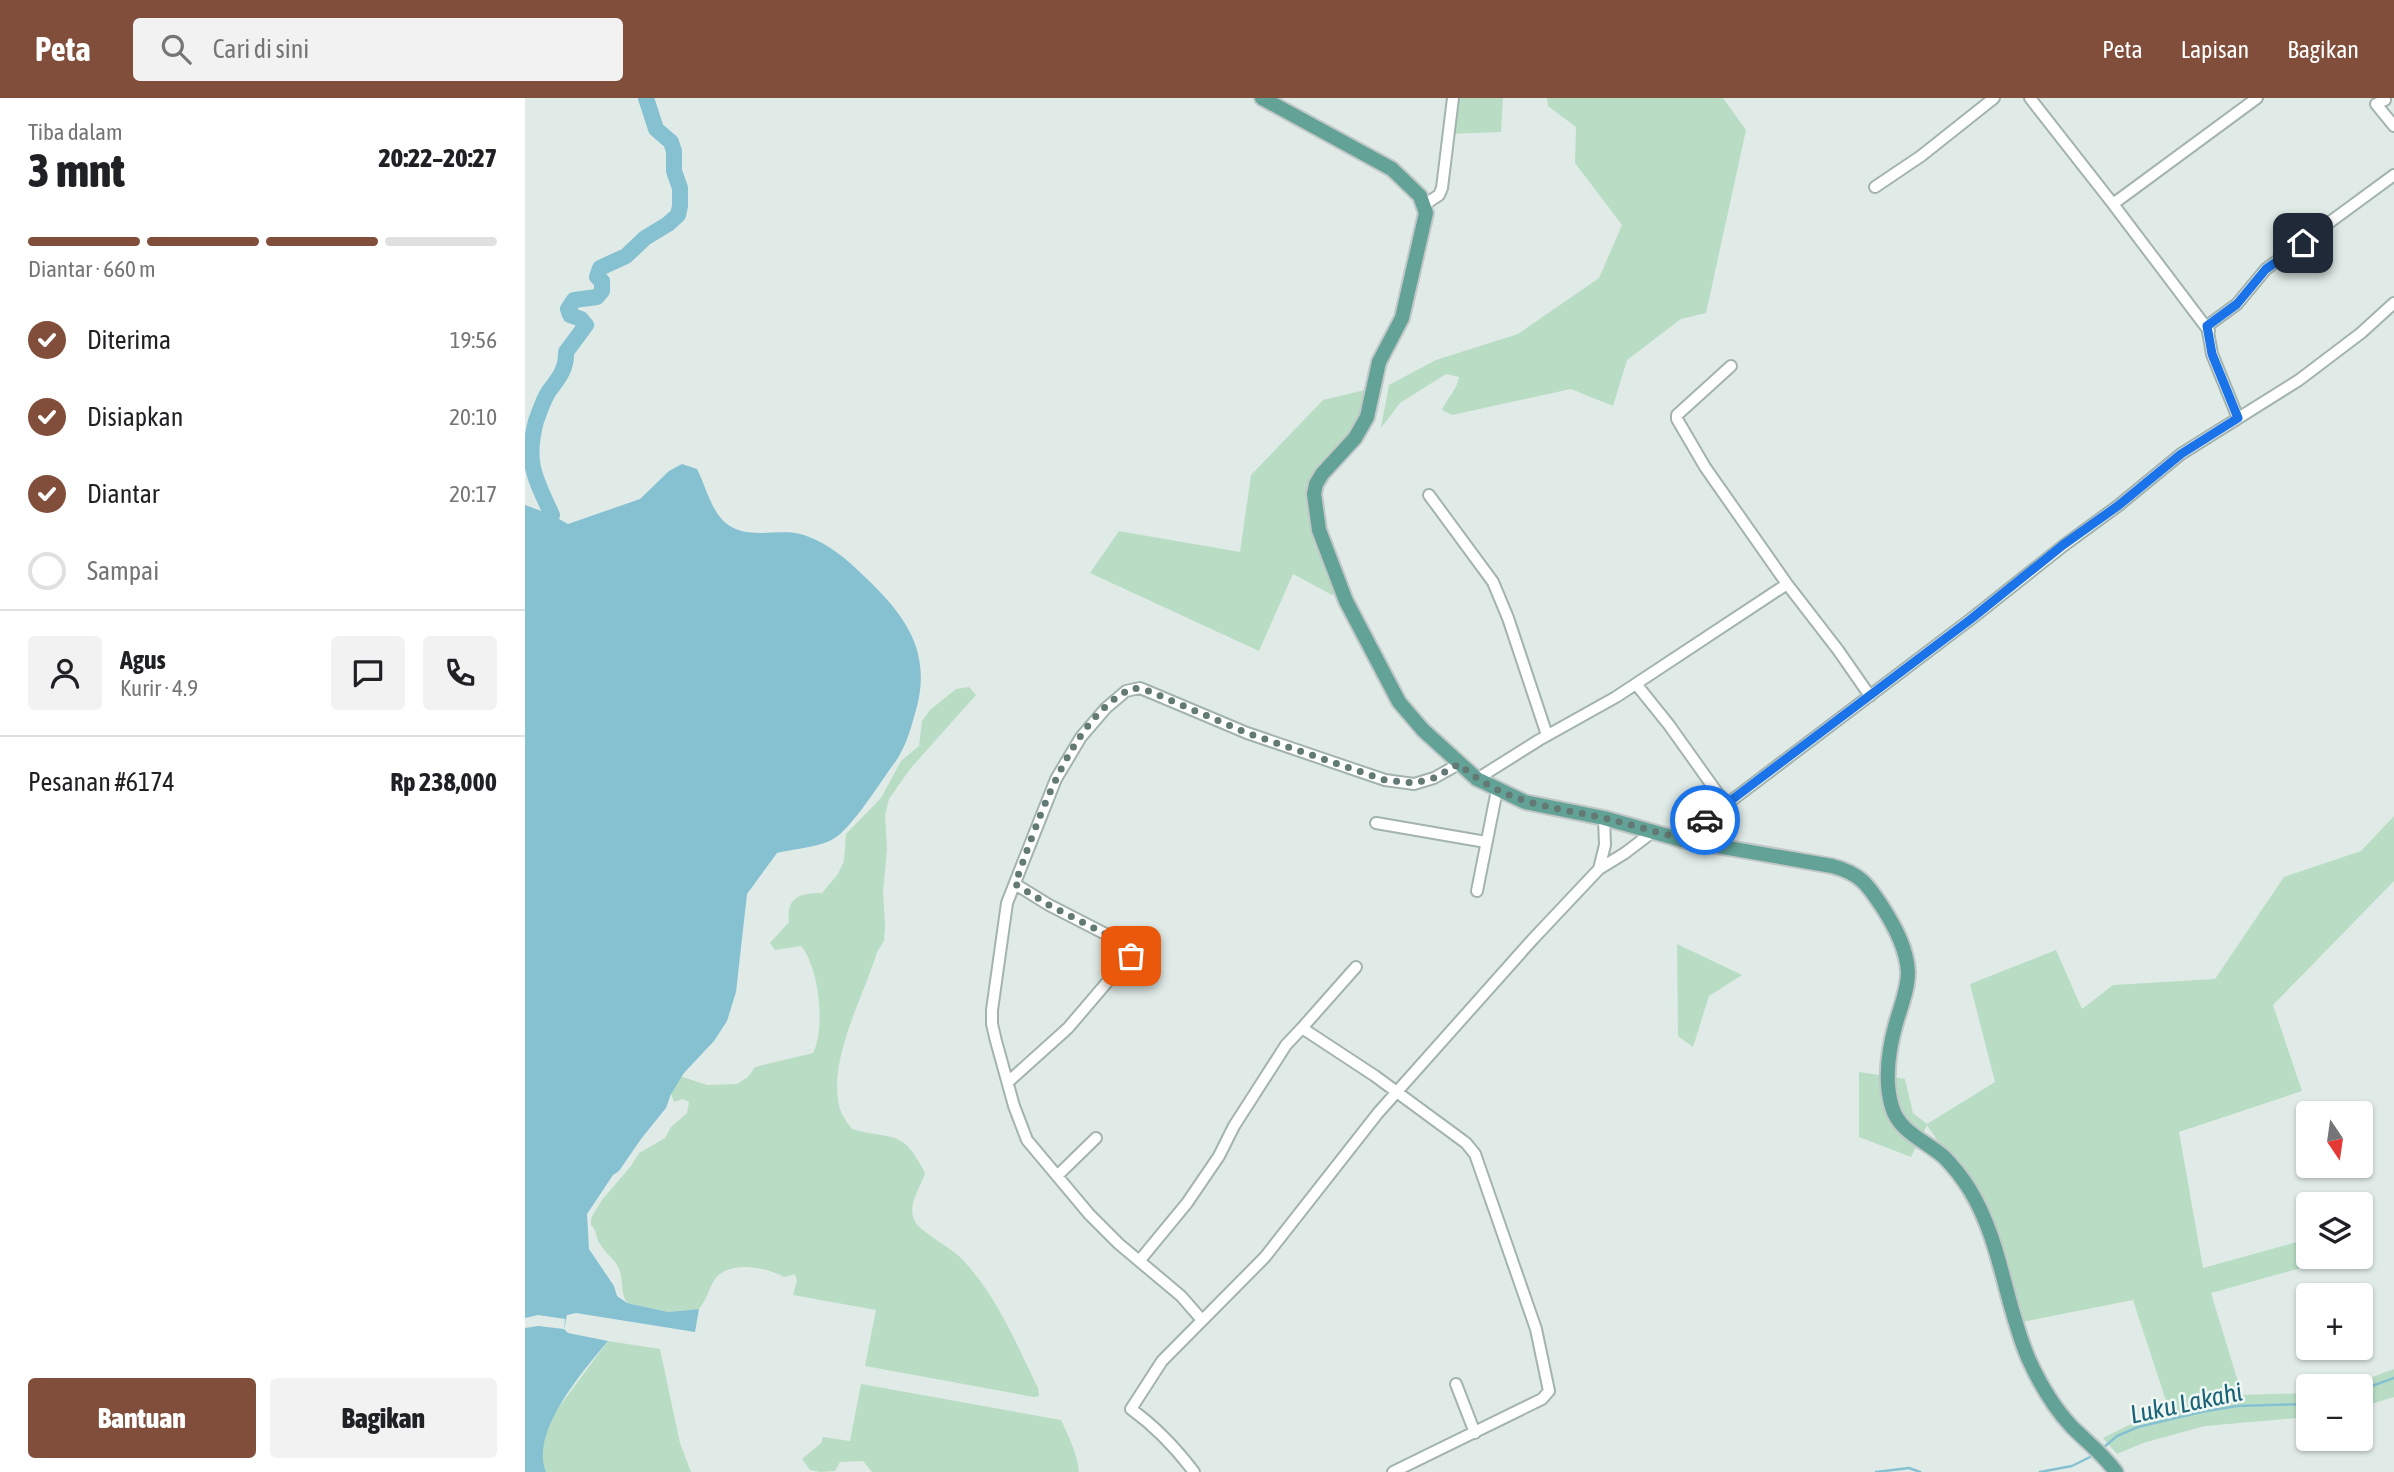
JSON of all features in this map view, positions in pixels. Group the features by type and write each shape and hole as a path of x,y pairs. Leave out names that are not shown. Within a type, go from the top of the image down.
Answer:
{"main road":[{"path":"1262,98 1392,169 1420,196 1424,205 1426,220 1402,318 1379,362 1367,417 1355,438 1316,484 1315,506 1319,530 1346,601 1399,702 1423,730 1477,779 1525,802 1604,818 1682,839 1849,870 1862,880 1873,893 1899,938 1908,970 1888,1068 1892,1107 1905,1127 1946,1159 1972,1193 1994,1243 2029,1359 2055,1407 2116,1472"}],"street":[{"path":"1424,205 1439,195 1442,188 1453,98"},
{"path":"1875,187 1921,156 1994,98"},
{"path":"2030,98 2209,331"},
{"path":"2113,204 2257,98"},
{"path":"2384,98 2385,100 2376,104 2394,126"},
{"path":"2238,418 2212,354 2207,326 2237,304 2266,269 2394,175"},
{"path":"1682,839 2063,545 2119,505 2181,454 2299,380 2394,303"},
{"path":"1731,366 1677,415 1677,419 1705,467 1870,696"},
{"path":"1429,495 1493,582 1508,618 1547,736"},
{"path":"1477,779 1636,684 1787,584"},
{"path":"1636,684 1726,804"},
{"path":"1202,1320 1181,1296 1119,1244 1089,1214 1027,1140 992,1024 1004,918 1059,772 1088,728 1106,708 1133,688 1149,691 1247,733 1385,780 1414,783 1434,778 1459,764"},
{"path":"1477,891 1497,790"},
{"path":"1599,869 1605,845 1604,818"},
{"path":"1376,823 1486,842"},
{"path":"1194,1472 1172,1443 1149,1421 1131,1409 1162,1361 1265,1257 1397,1091 1533,939 1599,869 1654,831"},
{"path":"1008,1082 1068,1028 1132,953 1129,946 1049,905 1015,884"},
{"path":"1140,1259 1187,1203 1219,1156 1234,1126 1286,1045 1356,967"},
{"path":"1302,1028 1397,1091 1466,1143 1475,1154 1541,1349 1549,1387 1548,1394 1393,1472"},
{"path":"1057,1176 1096,1138"},
{"path":"1456,1384 1475,1433"}],"green space":[{"path":"1453,98 1503,98 1501,132 1447,134"},
{"path":"1547,98 1723,98 1746,130 1706,313 1681,319 1627,360 1613,406 1571,389 1452,415 1442,410 1459,377 1446,374 1400,403 1381,428 1389,385 1436,360 1518,334 1599,278 1622,225 1575,163 1576,127 1548,106"},
{"path":"1369,389 1366,405 1313,504 1346,587 1332,595 1293,574 1259,651 1090,573 1119,531 1240,552 1251,475 1323,400"},
{"path":"969,687 976,695 910,769 889,799 885,815 887,849 883,891 884,941 877,952 844,1044 837,1082 838,1100 852,1129 895,1138 910,1148 917,1158 925,1173 913,1204 913,1217 924,1231 962,1259 986,1288 1038,1388 1039,1396 1034,1397 865,1366 876,1310 793,1295 797,1281 795,1274 784,1277 758,1268 729,1269 715,1279 699,1309 668,1312 627,1303 618,1266 600,1244 591,1225 591,1218 602,1200 639,1153 665,1138 671,1127 687,1113 689,1102 683,1099 674,1102 667,1082 677,1075 707,1085 737,1084 748,1077 755,1067 813,1053 820,1014 812,968 801,946 775,950 770,943 789,922 792,902 807,894 822,893 838,874 844,861 846,834 881,798 901,761 919,746 922,721 930,710 956,689"},
{"path":"2394,816 2394,881 2273,1005 2302,1091 2179,1132 2203,1268 2296,1242 2297,1269 2211,1293 2242,1395 2296,1393 2296,1418 2205,1426 2143,1443 2117,1454 2103,1438 2135,1422 2169,1410 2133,1300 2017,1323 1981,1200 1927,1125 1911,1157 1859,1137 1859,1072 1905,1079 1913,1113 1927,1124 1995,1082 1970,984 2056,950 2082,1009 2113,985 2215,979 2284,877 2361,851"},
{"path":"1677,944 1742,975 1709,996 1693,1047 1678,1036"},
{"path":"608,1341 660,1349 680,1443 691,1472 536,1472 538,1449 550,1419"},
{"path":"2394,1369 2394,1397 2373,1403 2373,1377"},
{"path":"861,1384 1061,1420 1075,1452 1079,1472 872,1472 863,1461 840,1462 835,1471 810,1470 802,1459 821,1443 823,1437 850,1441"}],"water":[{"path":"682,464 697,469 713,506 727,524 745,532 785,532 813,538 845,558 880,592 894,607 913,639 919,656 919,695 905,745 849,825 828,842 777,853 747,894 736,992 727,1021 714,1041 684,1073 666,1108 619,1171 613,1175 587,1214 589,1249 614,1286 617,1296 627,1303 668,1312 699,1309 695,1332 576,1313 567,1315 564,1329 568,1333 608,1341 573,1385 552,1421 545,1439 543,1456 546,1472 525,1472 525,505 568,524 640,499 669,471"}],"pier":[{"path":"538,1315 565,1319 564,1329 538,1326 525,1328 525,1318"}],"waterway":[{"path":"552,515 533,470 531,448 543,402 562,373 566,352 586,325 581,319 570,315 568,309 574,300 597,297 602,291 602,281 597,277 600,268 626,256 645,238 678,215 680,188 674,171 674,151 671,142 656,129 646,98"},
{"name":"Luku Lakahi","path":"2373,1386 2394,1378"},
{"name":"Luku Lakahi","path":"2103,1448 2117,1436 2138,1427 2201,1412 2237,1406 2296,1404"},
{"name":"Luku Lakahi","path":"2040,1472 2072,1466 2096,1454"},
{"name":"Luku Lakahi","path":"1876,1472 1909,1468 1920,1472"}],"way so far":[{"path":"1131,956 1129,946 1049,905 1015,884 1059,772 1088,728 1106,708 1133,688 1149,691 1247,733 1385,780 1414,783 1442,775 1459,764 1477,779 1525,802 1604,818 1682,839 1705,820"}],"route":[{"path":"1705,820 1971,619 2181,454 2238,418 2212,354 2207,326 2232,309 2266,269 2303,243"}]}
